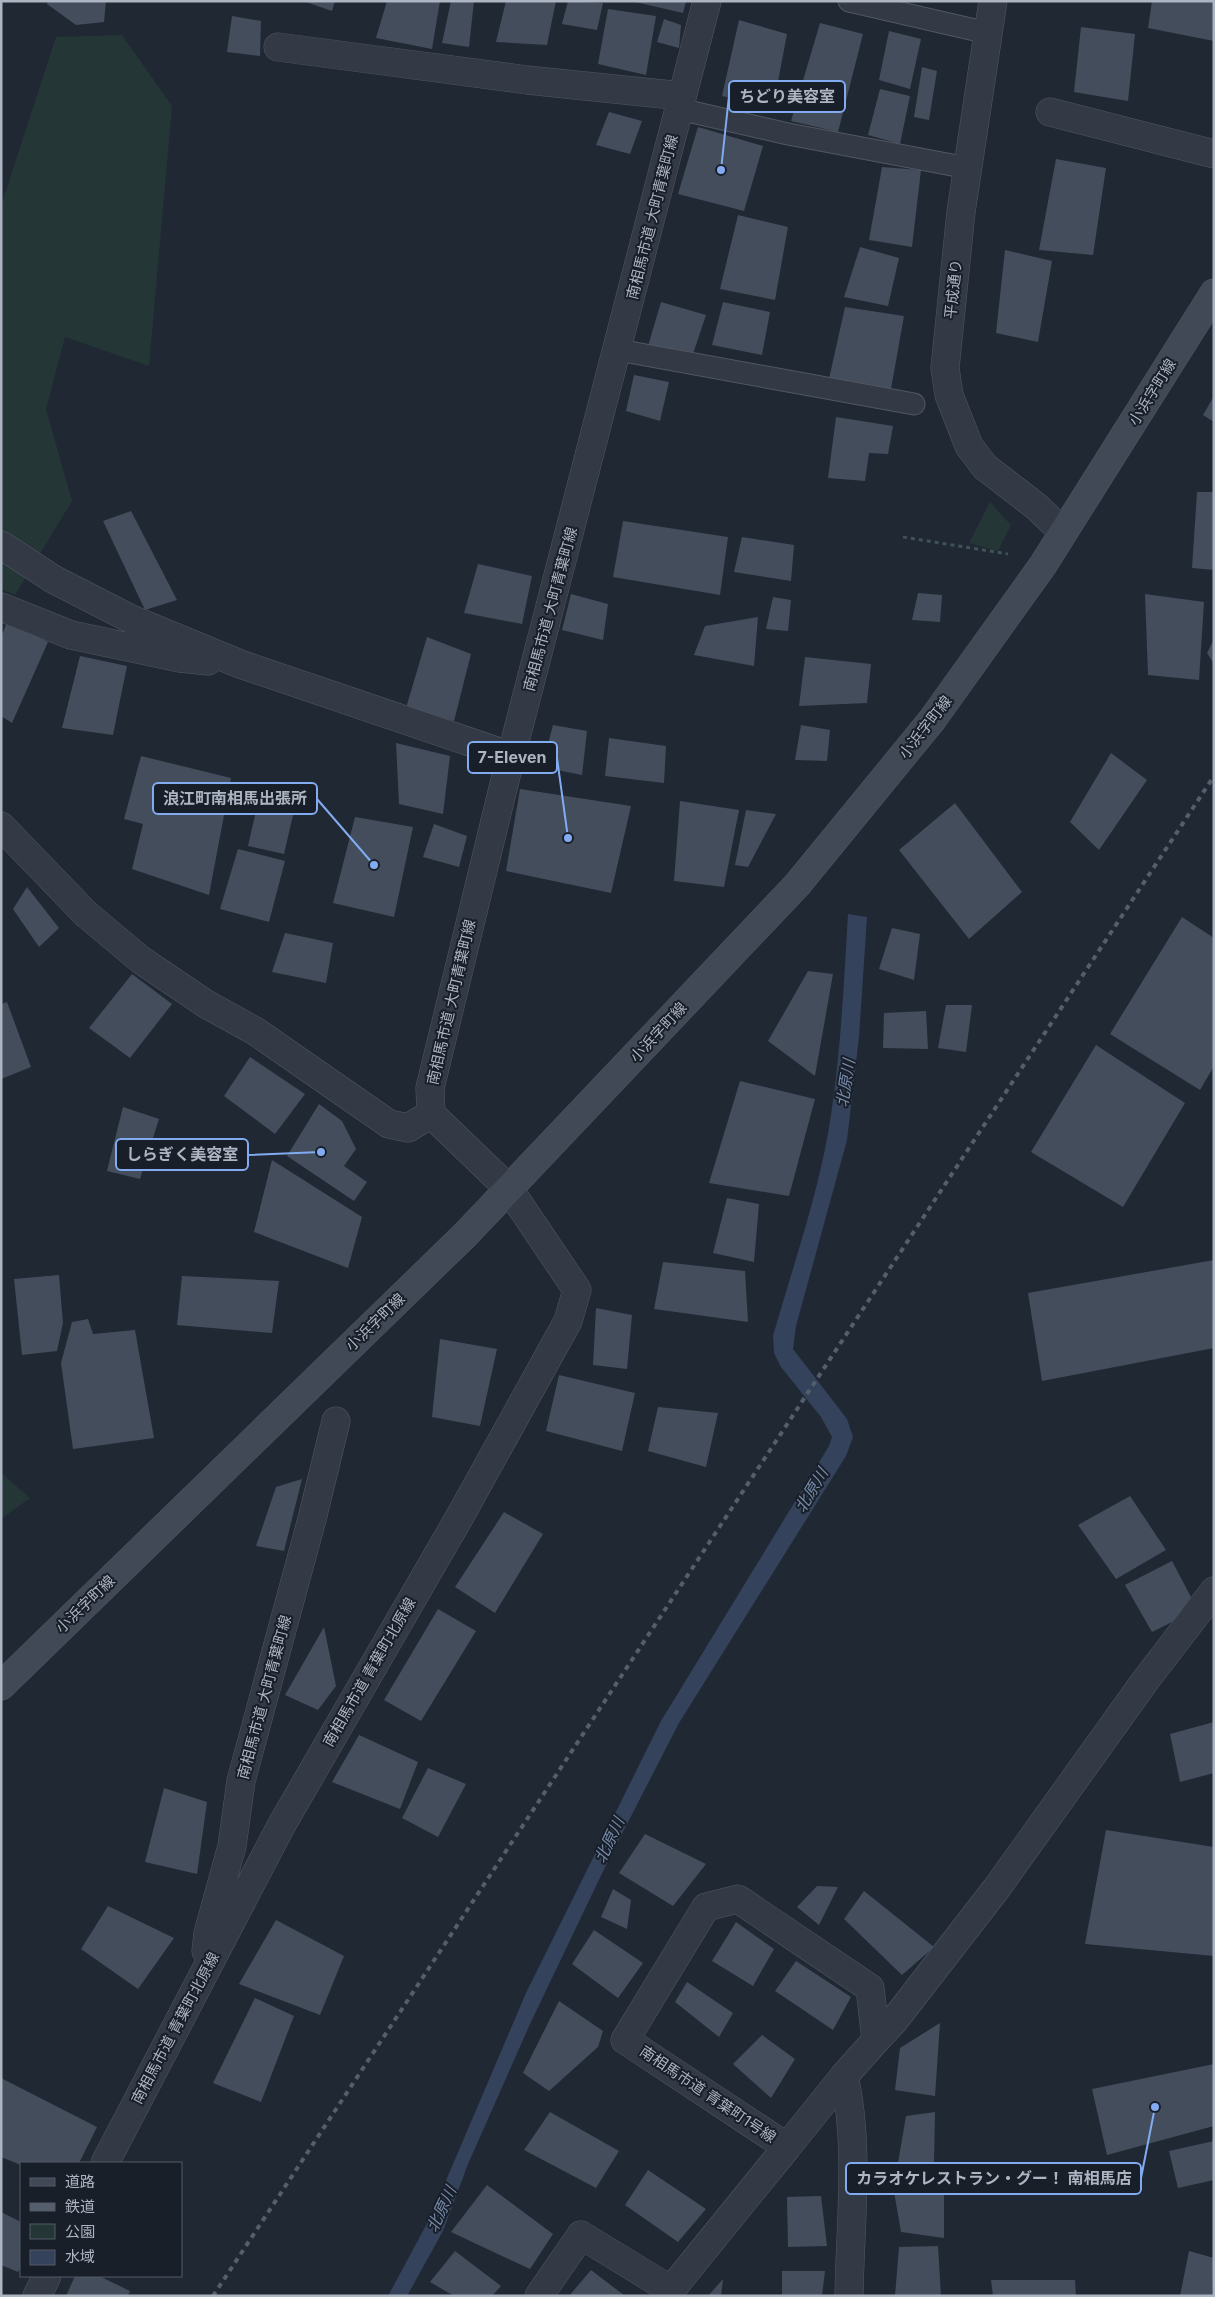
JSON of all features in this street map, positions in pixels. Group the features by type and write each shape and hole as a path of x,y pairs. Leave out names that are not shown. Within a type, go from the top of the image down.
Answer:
{"main road":[{"name":"小浜字町線","path":"1,1686 465,1235 797,885 932,720 1043,565 1214,293"}],"street":[{"name":"南相馬市道 大町青葉町線","path":"431,1114 430,1088 512,756 707,1"},
{"name":"平成通り","path":"993,1 968,168 945,368 949,395 969,446 985,467 1037,507 1064,532"},
{"path":"278,47 681,102"},
{"path":"1050,112 1214,154"},
{"path":"1,545 53,579 131,619 240,664 512,756"},
{"path":"1,607 71,635 180,658 240,664"},
{"path":"1,826 86,914 141,960 206,1004 255,1030 389,1124 408,1128 431,1114 509,1189"},
{"name":"南相馬市道 青葉町北原線","path":"106,2162 281,1826 459,1518 568,1322 577,1290 509,1189"},
{"name":"南相馬市道 大町青葉町線","path":"203,1974 208,1933 232,1846 241,1781 312,1519 336,1421"},
{"path":"876,2040 893,2022 996,1889 1145,1681 1214,1591"},
{"name":"南相馬市道 青葉町1号線","path":"738,1899 870,1988 876,2040 844,2076 787,2147 625,2040 706,1907 738,1899"},
{"path":"844,2076 849,2097 852,2145 848,2296"},
{"path":"539,2296 581,2236 671,2290 787,2147"},
{"path":"37,2296 46,2277"}],"lane":[{"path":"849,1 988,33"},
{"path":"681,102 788,134 968,168"},
{"path":"618,350 914,404"}],"path":[{"path":"903,537 1008,554"}],"green space":[{"path":"122,35 172,106 149,366 65,337 46,409 72,501 15,595 1,589 1,206 56,37"},
{"path":"990,502 1011,525 998,551 969,543"},
{"path":"1,1473 30,1498 1,1519"}],"water":[{"name":"北原川","path":"848,914 867,917 859,1037 847,1140 796,1326 793,1349 847,1419 853,1437 846,1456 679,1723 607,1863 530,2024 468,2164 443,2231 407,2296 388,2296 430,2218 526,1993 661,1721 829,1446 832,1437 821,1417 781,1367 774,1353 773,1336 806,1226 820,1171 831,1115 840,1040"}],"building":[{"path":"48,1 106,1 104,22 76,25 47,4"},
{"path":"303,1 335,1 332,11"},
{"path":"387,1 440,1 432,49 376,38"},
{"path":"451,1 474,1 469,47 442,43"},
{"path":"506,1 556,1 547,45 496,42"},
{"path":"568,1 603,3 597,30 562,24"},
{"path":"631,1 686,1 683,13"},
{"path":"1152,1 1214,1 1214,41 1148,28"},
{"path":"608,9 656,16 646,75 598,64"},
{"path":"232,16 261,21 260,56 227,52"},
{"path":"664,19 681,25 679,48 657,42"},
{"path":"739,20 787,34 773,108 722,96"},
{"path":"820,23 863,34 838,132 791,121"},
{"path":"1081,27 1135,34 1128,101 1074,92"},
{"path":"889,31 921,39 910,89 879,80"},
{"path":"922,67 937,71 929,120 914,117"},
{"path":"880,89 910,96 900,144 868,135"},
{"path":"609,112 642,121 630,154 596,145"},
{"path":"698,127 763,146 744,211 678,194"},
{"path":"1056,159 1106,168 1093,255 1039,250"},
{"path":"882,167 921,170 912,247 869,240"},
{"path":"738,215 788,227 775,300 720,289"},
{"path":"860,247 899,258 888,306 844,297"},
{"path":"1005,250 1052,261 1038,342 996,333"},
{"path":"661,302 706,315 693,354 648,346"},
{"path":"723,302 770,312 762,355 712,345"},
{"path":"845,307 904,316 891,389 829,379"},
{"path":"634,375 669,382 660,421 626,411"},
{"path":"1214,396 1214,422 1203,415"},
{"path":"836,417 893,426 888,454 869,453 865,481 828,478"},
{"path":"1197,492 1214,492 1214,570 1192,568"},
{"path":"131,511 177,600 145,610 103,521"},
{"path":"623,521 728,537 720,595 613,577"},
{"path":"742,537 794,545 791,581 734,572"},
{"path":"478,564 532,576 522,624 464,613"},
{"path":"918,593 942,595 940,622 912,620"},
{"path":"571,594 608,604 603,640 562,630"},
{"path":"1145,594 1204,602 1199,680 1148,675"},
{"path":"773,597 791,600 788,631 766,629"},
{"path":"758,617 754,666 694,655 705,626"},
{"path":"7,622 48,642 12,723 1,716 1,637"},
{"path":"427,637 471,654 454,721 406,708"},
{"path":"1214,639 1214,664 1207,653"},
{"path":"80,656 127,666 113,735 62,728"},
{"path":"805,657 871,664 867,703 799,706"},
{"path":"553,725 587,731 582,775 542,767"},
{"path":"801,725 830,730 827,761 795,760"},
{"path":"609,738 666,746 664,783 605,776"},
{"path":"396,743 450,756 443,814 399,804"},
{"path":"1111,753 1147,780 1099,850 1070,822"},
{"path":"141,756 231,778 209,895 132,869 143,824 124,819"},
{"path":"261,789 297,798 284,854 248,846"},
{"path":"520,789 631,806 611,893 506,871"},
{"path":"680,801 739,810 724,887 674,881"},
{"path":"955,803 1022,892 969,939 899,850"},
{"path":"746,810 776,814 748,867 735,865"},
{"path":"355,817 413,827 394,917 333,903"},
{"path":"434,824 467,836 459,867 423,857"},
{"path":"238,849 285,861 269,922 220,909"},
{"path":"27,887 59,928 39,947 13,909"},
{"path":"1182,917 1214,938 1214,1066 1200,1090 1110,1034"},
{"path":"892,928 920,934 914,980 879,969"},
{"path":"285,933 333,943 326,983 272,972"},
{"path":"808,971 833,974 815,1076 768,1041"},
{"path":"132,974 172,1004 130,1058 89,1028"},
{"path":"7,1002 31,1067 1,1079 1,1004"},
{"path":"946,1005 972,1005 966,1052 938,1048"},
{"path":"926,1011 928,1049 883,1048 884,1013"},
{"path":"1096,1045 1185,1103 1123,1207 1031,1152"},
{"path":"250,1057 305,1094 275,1134 224,1096"},
{"path":"740,1081 815,1099 789,1196 709,1183"},
{"path":"319,1104 342,1121 356,1149 344,1166 367,1182 354,1201 287,1156"},
{"path":"123,1107 159,1119 140,1179 107,1171"},
{"path":"272,1160 362,1217 348,1268 254,1232"},
{"path":"727,1198 759,1204 754,1262 713,1253"},
{"path":"1214,1260 1214,1348 1042,1381 1028,1293"},
{"path":"663,1262 745,1271 748,1322 654,1309"},
{"path":"59,1275 63,1323 57,1351 22,1355 14,1279"},
{"path":"182,1276 279,1281 272,1333 177,1325"},
{"path":"596,1308 632,1315 627,1369 593,1365"},
{"path":"88,1319 93,1334 135,1330 154,1438 73,1449 61,1363 72,1322"},
{"path":"440,1339 497,1349 480,1426 432,1417"},
{"path":"559,1375 635,1393 622,1451 546,1431"},
{"path":"658,1407 718,1413 706,1467 648,1451"},
{"path":"302,1479 284,1551 256,1546 276,1487"},
{"path":"1130,1496 1166,1550 1116,1579 1078,1525"},
{"path":"504,1512 543,1534 495,1613 455,1587"},
{"path":"1172,1561 1191,1597 1176,1620 1152,1632 1125,1585"},
{"path":"438,1609 476,1631 421,1721 384,1700"},
{"path":"324,1627 336,1686 318,1710 285,1695"},
{"path":"1214,1722 1214,1773 1180,1782 1170,1734"},
{"path":"359,1735 418,1762 400,1809 332,1782"},
{"path":"428,1768 466,1784 438,1837 402,1818"},
{"path":"164,1788 207,1802 197,1874 145,1862"},
{"path":"1106,1830 1214,1847 1214,1956 1085,1944"},
{"path":"645,1834 706,1864 673,1906 619,1873"},
{"path":"817,1886 838,1887 819,1925 797,1907"},
{"path":"613,1889 631,1900 627,1929 601,1917"},
{"path":"864,1891 934,1947 902,1975 844,1919"},
{"path":"108,1906 174,1938 138,1989 81,1949"},
{"path":"276,1920 344,1956 320,2015 239,1984"},
{"path":"736,1922 774,1949 753,1986 712,1961"},
{"path":"594,1930 643,1963 618,1998 572,1964"},
{"path":"796,1961 851,1997 833,2030 775,1991"},
{"path":"687,1982 733,2013 719,2037 675,2002"},
{"path":"255,1998 294,2016 261,2102 213,2083"},
{"path":"559,2001 603,2031 598,2047 549,2091 523,2073"},
{"path":"940,2023 935,2096 895,2090 900,2048"},
{"path":"762,2035 795,2059 771,2098 733,2064"},
{"path":"1214,2064 1214,2126 1107,2155 1092,2089"},
{"path":"1,2078 97,2127 80,2162 20,2162 20,2165 1,2157"},
{"path":"550,2112 619,2151 596,2188 524,2150"},
{"path":"935,2112 934,2164 898,2163 906,2116"},
{"path":"1214,2141 1214,2180 1178,2188 1169,2151"},
{"path":"648,2170 706,2209 678,2242 625,2205"},
{"path":"892,2180 944,2184 944,2238 901,2232"},
{"path":"487,2185 553,2234 530,2269 451,2232"},
{"path":"821,2196 827,2246 788,2247 787,2197"},
{"path":"1,2212 20,2222 20,2268 18,2272 1,2265"},
{"path":"938,2246 941,2296 895,2296 899,2247"},
{"path":"455,2251 501,2286 492,2296 454,2296 430,2282"},
{"path":"1189,2251 1214,2258 1212,2296 1180,2296"},
{"path":"591,2270 625,2296 569,2296"},
{"path":"782,2271 825,2271 822,2296 782,2296"},
{"path":"75,2277 101,2277 130,2291 128,2296 66,2296"},
{"path":"723,2279 721,2296 708,2296"},
{"path":"991,2280 1075,2280 1076,2296 993,2296"}],"railway":[{"path":"213,2296 1214,776"}],"place":[{"name":"ちどり美容室","path":"721,170"},
{"name":"7-Eleven","path":"568,838"},
{"name":"浪江町南相馬出張所","path":"374,865"},
{"name":"しらぎく美容室","path":"321,1152"},
{"name":"カラオケレストラン・グー！ 南相馬店","path":"1155,2107"}]}
